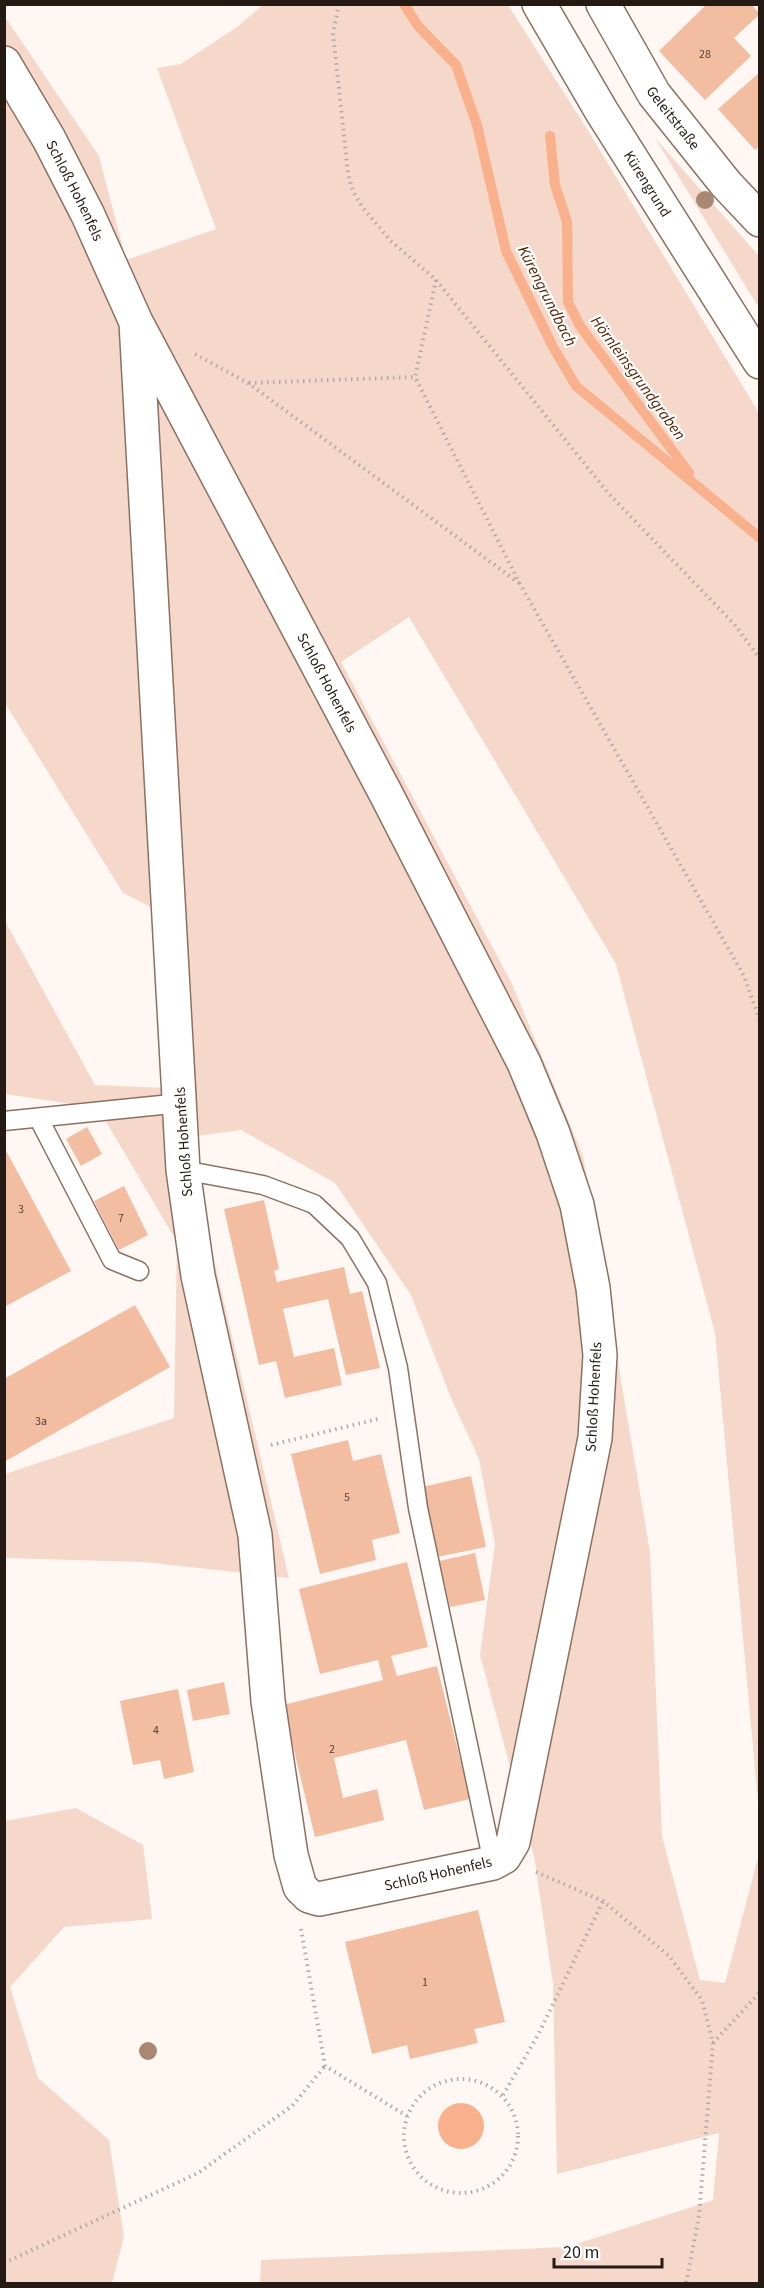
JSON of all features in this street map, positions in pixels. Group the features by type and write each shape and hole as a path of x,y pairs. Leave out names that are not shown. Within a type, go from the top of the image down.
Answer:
{"street":[{"name":"Kürengrund","path":"538,4 602,112 759,362"},
{"name":"Geleitstraße","path":"603,4 654,94 726,184 759,220"},
{"name":"Schloß Hohenfels","path":"4,63 50,139 88,215 136,322 386,794 524,1063 553,1133 577,1205 593,1288 600,1354 595,1438 513,1842 498,1860 319,1899 309,1896 300,1887 291,1855 268,1701 255,1535 198,1276 183,1170 136,322"}],"lane":[{"path":"4,1121 181,1102"},
{"path":"39,1119 112,1260 139,1271"},
{"path":"183,1170 263,1185 314,1204 350,1238 377,1283 398,1368 418,1508 498,1860"}],"path":[{"path":"339,4 333,33 348,174 353,191 362,207 391,241 436,280 609,494 734,624 759,660"},
{"path":"436,280 415,377 520,584 744,976 759,1021"},
{"path":"187,350 248,383 520,584"},
{"path":"248,383 415,377"},
{"path":"238,1454 405,1412"},
{"path":"498,1860 603,1901 669,1956 702,2000 713,2043 699,2216 686,2283"},
{"path":"309,1896 300,1932 325,2066 407,2116"},
{"path":"503,2096 538,2035 603,1901"},
{"path":"713,2043 759,1992"},
{"path":"4,2263 198,2173 292,2106 325,2066"},
{"path":"469,2078 488,2084 503,2096 514,2111 519,2129 518,2148 510,2166 499,2180 482,2190 464,2193 445,2191 429,2183 415,2170 407,2153 404,2134 407,2116 417,2099 431,2086 450,2079 469,2078"}],"shaded area":[{"path":"263,5 508,5 587,129 759,413 759,1812 715,1333 616,964 409,617 341,662 512,984 583,1156 650,1552 662,1836 700,1980 725,1983 759,1854 759,2283 260,2283 261,2260 567,2247 713,2200 719,2133 557,2174 553,1984 534,1856 480,1655 495,1544 479,1459 451,1398 411,1295 335,1183 241,1130 197,1136 201,1205 289,1578 144,1562 5,1558 5,1474 174,1418 177,1242 98,1108 5,1094 4,919 95,1085 168,1088 157,910 123,893 5,703 5,17 99,156 126,260 216,229 157,68 181,64 237,27"},
{"path":"655,138 759,256 759,308"},
{"path":"76,1808 143,1845 152,1919 64,1927 10,1987 38,2078 109,2140 124,2237 112,2283 5,2283 5,1821"},
{"path":"461,2103 477,2110 484,2126 477,2142 461,2149 445,2142 438,2126 445,2110"}],"building":[{"path":"707,4 751,4 760,14 734,38 751,56 705,100 659,51"},
{"path":"760,72 760,146 755,150 718,109"},
{"path":"87,1127 102,1154 81,1166 66,1139"},
{"path":"4,1147 71,1271 4,1307"},
{"path":"124,1186 148,1235 119,1250 94,1201"},
{"path":"264,1200 279,1269 274,1271 277,1282 344,1267 350,1294 362,1291 380,1368 346,1375 328,1299 283,1309 294,1357 334,1348 342,1385 285,1398 276,1361 259,1365 224,1209"},
{"path":"135,1305 170,1367 4,1462 4,1379"},
{"path":"348,1440 353,1461 381,1454 400,1533 372,1540 376,1560 320,1574 291,1454"},
{"path":"471,1476 486,1547 437,1557 422,1487"},
{"path":"475,1553 485,1600 450,1607 439,1561"},
{"path":"407,1562 428,1647 391,1656 397,1676 437,1666 470,1799 424,1810 406,1740 334,1758 343,1798 377,1789 384,1820 315,1837 283,1705 383,1680 378,1660 320,1674 299,1589"},
{"path":"224,1682 230,1714 193,1721 187,1690"},
{"path":"178,1689 194,1772 164,1779 160,1760 133,1765 120,1701"},
{"path":"478,1910 505,2022 474,2029 478,2043 410,2059 407,2045 372,2054 345,1942"}],"waterway":[{"name":"Kürengrundbach","path":"404,4 418,26 456,65 477,125 506,251 553,347 576,386 760,538"},
{"name":"Hörnleinsgrundgraben","path":"550,136 555,185 567,222 568,302 580,326 689,473"}]}
